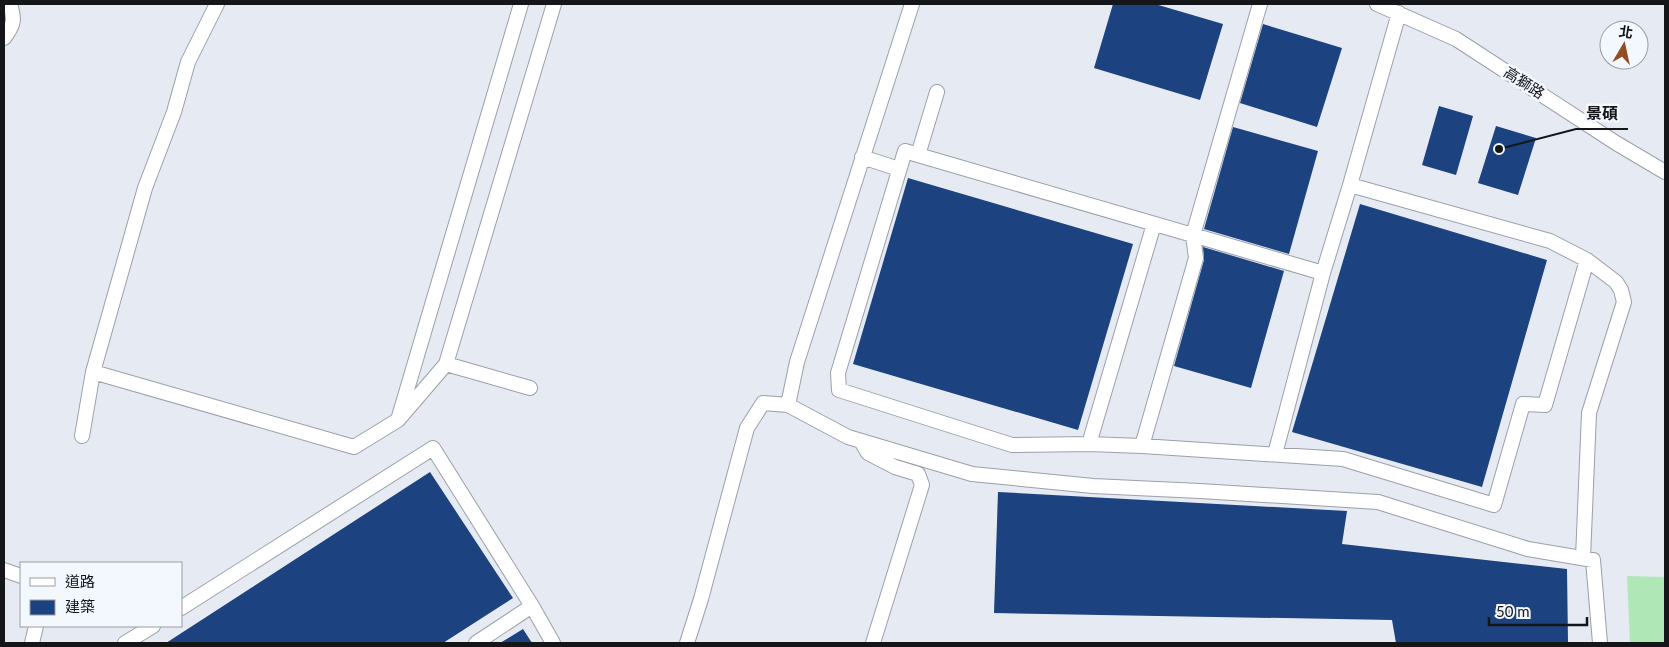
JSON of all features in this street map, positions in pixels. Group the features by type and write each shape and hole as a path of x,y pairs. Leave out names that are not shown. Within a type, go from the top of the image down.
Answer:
{"street":[{"path":"4,38 12,28 13,19 10,4"},
{"path":"82,436 93,372 145,188 174,112 188,62 217,4"},
{"path":"398,420 521,4"},
{"path":"93,372 354,447 398,420 446,364 554,4"},
{"path":"788,405 797,362 912,4"},
{"path":"1142,446 1196,258 1194,235 1260,4"},
{"name":"高獅路","path":"1377,4 1456,39 1616,143 1665,172"},
{"path":"1275,454 1323,272 1399,13"},
{"path":"918,155 937,92"},
{"path":"1323,272 905,151 838,373 840,390 1012,445 1088,444 1142,446 1343,459 1494,505 1524,404 1545,405 1587,260"},
{"path":"862,157 900,169"},
{"path":"1350,185 1550,241 1587,260 1616,282 1621,290 1624,302 1589,413 1584,558"},
{"path":"1088,444 1154,224"},
{"path":"446,364 530,388"},
{"path":"687,643 701,599 747,428 763,403 788,405 848,437 972,474 1093,486 1378,502 1528,549 1593,560 1600,643"},
{"path":"861,441 868,453 895,467 918,474 922,485 874,643"},
{"path":"182,607 433,448 532,606 553,643"},
{"path":"4,570 20,576"},
{"path":"476,643 532,606"},
{"path":"32,643 36,627"},
{"path":"125,643 151,627"}],"green space":[{"path":"1627,576 1665,577 1665,643 1630,643"}],"building":[{"path":"1113,4 1155,4 1223,24 1200,100 1094,68"},
{"path":"1263,24 1342,48 1317,127 1240,103"},
{"path":"1439,106 1473,116 1456,175 1422,165"},
{"path":"1496,126 1536,138 1518,195 1478,183"},
{"path":"1233,127 1318,151 1289,254 1204,229"},
{"path":"908,178 1133,244 1078,430 853,364"},
{"path":"1360,204 1547,260 1482,487 1292,432"},
{"path":"1203,247 1284,271 1251,388 1174,366 1204,260"},
{"path":"430,472 513,598 443,643 166,643"},
{"path":"998,492 1347,511 1342,544 1567,569 1568,643 1396,643 1392,620 994,613"},
{"path":"523,629 532,643 500,643"}],"place":[{"name":"景碩","path":"1499,149"}]}
